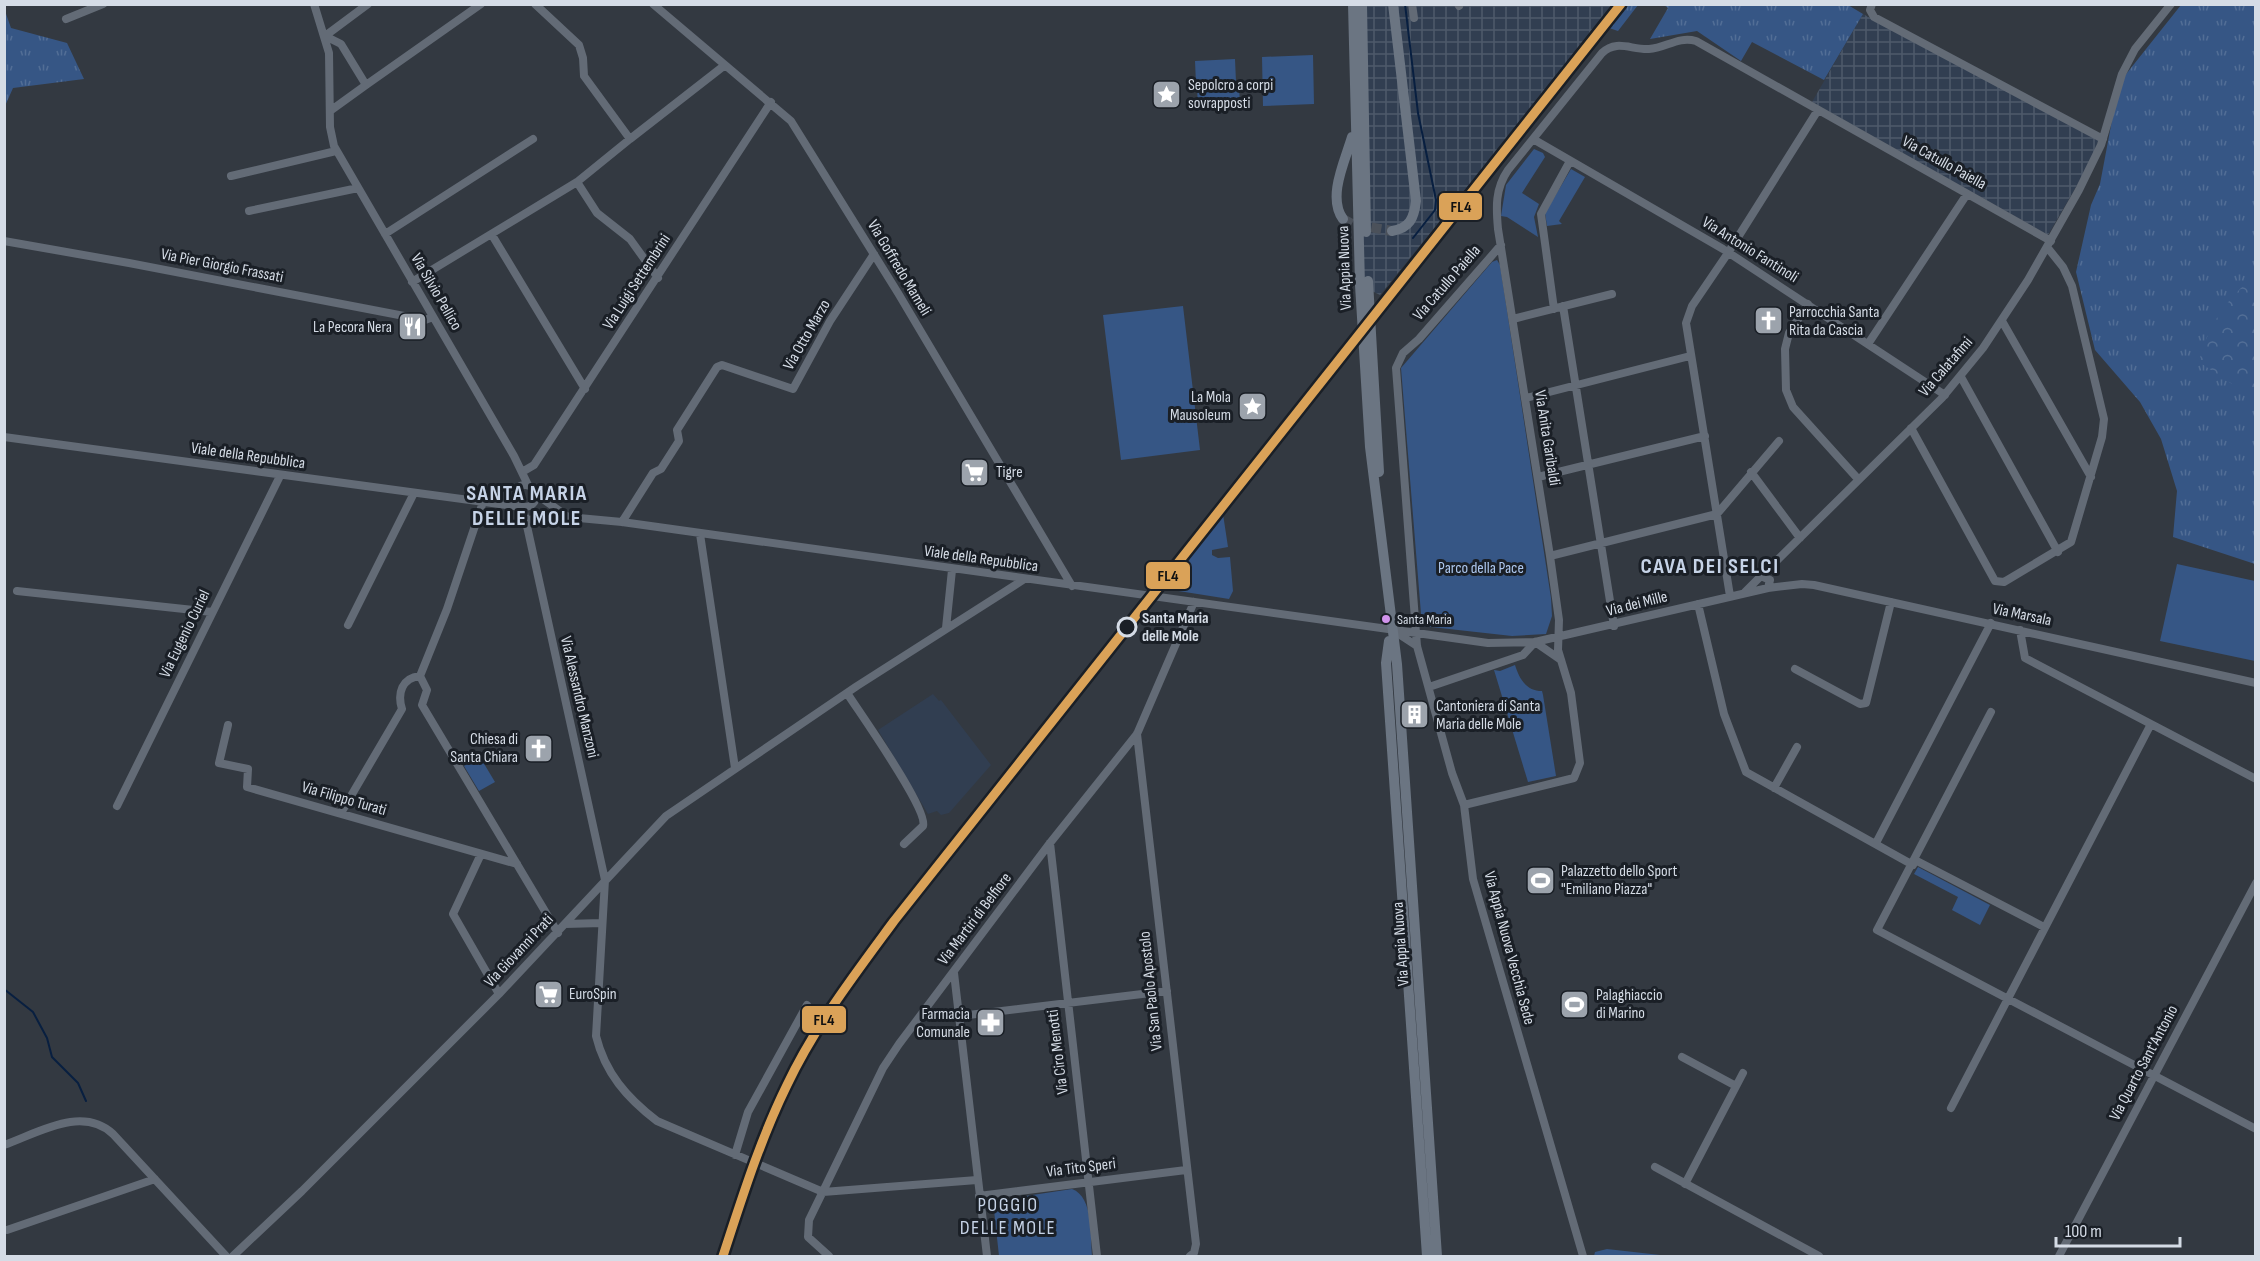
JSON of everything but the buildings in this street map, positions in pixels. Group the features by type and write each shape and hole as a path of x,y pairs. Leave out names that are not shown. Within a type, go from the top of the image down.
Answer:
{"main road":[{"name":"Via Appia Nuova","path":"1353,4 1360,285 1370,436 1391,629 1397,664 1437,1257"},
{"name":"Via Appia Nuova","path":"1362,4 1367,276 1379,447 1380,529"},
{"path":"1392,231 1403,229 1414,217 1416,201 1393,4"},
{"path":"1343,219 1337,212 1336,197 1355,128"},
{"name":"Via Appia Nuova","path":"1391,629 1386,663 1427,1257"}],"street":[{"path":"66,19 103,4"},
{"name":"Via Silvio Pellico","path":"315,4 325,36 331,68 330,132 336,151 528,485"},
{"path":"366,85 341,44 325,36 368,4"},
{"path":"330,111 481,4"},
{"path":"535,4 579,45 584,76 630,139"},
{"name":"Via Goffredo Mameli","path":"653,4 791,121 874,254 1072,586"},
{"path":"1412,4 1414,18"},
{"path":"1872,4 1870,10 1874,17 2103,139"},
{"name":"Via Calatafimi","path":"1766,581 1800,538 1945,395 2002,321 2079,190 2103,139 2122,74 2135,49 2171,4"},
{"name":"Via Catullo Paiella","path":"1417,634 1396,368 1403,353 1419,339 1501,245 1496,204 1499,187 1508,170 1602,53 1617,45 1648,49 1678,40 1693,40 1967,194 2049,244 2072,286 2103,410 2103,433 2075,536 2058,552"},
{"path":"412,282 577,182 725,65"},
{"name":"Via Luigi Settembrini","path":"522,472 534,465 771,102"},
{"path":"1730,596 1686,331 1688,314 1818,110"},
{"path":"385,234 532,139"},
{"name":"Via Antonio Fantinoli","path":"1533,139 1728,253 1945,395"},
{"path":"231,176 336,151"},
{"path":"1570,161 1542,211 1543,236 1576,385 1614,626"},
{"path":"577,182 597,213 630,239 658,278"},
{"path":"249,211 358,188"},
{"path":"1868,344 1967,194"},
{"path":"492,235 585,389"},
{"name":"Via Pier Giorgio Frassati","path":"4,241 129,262 425,320 433,317"},
{"name":"Via Anita Garibaldi","path":"1464,805 1567,780 1576,774 1581,763 1571,693 1561,660 1550,556 1501,245"},
{"name":"Via Otto Marzo","path":"622,522 653,473 661,469 679,441 677,430 717,367 722,365 793,389 831,321 874,254"},
{"path":"1513,319 1612,294"},
{"path":"1808,304 1786,343 1786,395 1798,413 1858,479"},
{"path":"2002,321 2091,477"},
{"path":"1526,398 1690,356"},
{"path":"1911,428 1992,579 2004,582 2058,552 1961,377"},
{"path":"1538,477 1705,436"},
{"name":"Viale della Repubblica","path":"4,437 522,507"},
{"path":"1550,556 1717,514 1779,441"},
{"path":"1751,472 1800,538"},
{"name":"Via Eugenio Curiel","path":"117,806 280,476"},
{"path":"558,933 422,705 427,690 420,676 486,502 514,492 520,486 528,485 536,494 568,517"},
{"path":"514,492 515,502 522,507 533,504 536,494"},
{"path":"348,625 414,493"},
{"name":"Via Alessandro Manzoni","path":"522,507 605,880 596,1036 600,1053 621,1089 657,1121 823,1192"},
{"name":"Viale della Repubblica","path":"524,520 568,517 622,522 1023,580 1391,629"},
{"path":"700,534 735,768"},
{"path":"946,628 952,570"},
{"name":"Via Giovanni Prati","path":"233,1257 303,1191 499,994 666,816 847,693 1023,580"},
{"path":"1745,592 1766,581"},
{"name":"Via dei Mille","path":"1391,629 1488,644 1535,642 1614,626 1730,596 1745,592 1766,581"},
{"name":"Via Marsala","path":"1766,581 1782,586 1809,584 2256,683"},
{"path":"17,591 212,612"},
{"name":"Via Martiri di Belfiore","path":"828,1257 812,1242 807,1232 809,1220 884,1068 1050,843 1137,734 1194,602"},
{"path":"1795,669 1860,704 1866,704 1891,602"},
{"path":"1698,604 1724,714 1742,765 1750,775 1878,846 2044,927"},
{"path":"1876,843 1991,623"},
{"path":"1391,629 1417,646"},
{"path":"2020,630 2025,658 2256,779"},
{"name":"Via Appia Nuova Vecchia Sede","path":"1417,634 1417,646 1452,773 1464,805 1473,879 1583,1257"},
{"path":"1535,642 1561,660"},
{"name":"Via dei Mille","path":"1429,687 1523,655 1535,642"},
{"path":"341,813 402,709 399,695 401,689 408,679 420,676"},
{"path":"847,693 893,762 923,815 923,826 904,844"},
{"path":"1991,712 1877,930 2256,1130"},
{"path":"1951,1108 2151,724"},
{"name":"Via Filippo Turati","path":"228,725 219,763 248,769 247,788 517,864"},
{"name":"Via San Paolo Apostolo","path":"1137,734 1196,1244 1194,1253 1190,1257"},
{"path":"1774,788 1797,747"},
{"name":"Via Ciro Menotti","path":"1050,843 1097,1257"},
{"path":"482,854 453,914 499,994"},
{"name":"Via Quarto Sant'Antonio","path":"2059,1257 2256,883"},
{"path":"565,924 602,923"},
{"path":"954,973 987,1257"},
{"path":"960,1016 1167,992"},
{"path":"735,1155 748,1112 807,1005"},
{"path":"1682,1057 1736,1086"},
{"path":"1685,1184 1743,1073"},
{"path":"4,1145 72,1121 92,1121 109,1130 226,1257"},
{"path":"1655,1167 1819,1257"},
{"name":"Via Tito Speri","path":"979,1196 1186,1170"},
{"path":"7,1230 155,1179"},
{"path":"823,1192 977,1180"}],"shaded area":[{"path":"1353,5 1615,5 1380,295 1360,285"},
{"path":"1863,14 2099,139 2090,163 2048,235 1812,102"},
{"path":"933,694 939,701 941,700 991,765 949,813 941,815 937,811 928,814 878,730"}],"green space":[{"path":"1627,5 1638,5 1618,31 1609,28"},
{"path":"1664,5 1848,5 1863,14 1824,80 1752,42 1741,61 1697,31 1650,39 1668,8"},
{"path":"2181,5 2255,5 2255,564 2173,537 2177,491 2161,439 2140,402 2095,350 2076,272 2091,205 2100,184 2119,83"},
{"path":"4,8 11,28 67,43 84,79 13,88 5,106"},
{"path":"1313,55 1314,104 1263,106 1262,57"},
{"path":"1235,59 1236,82 1196,84 1195,61"},
{"path":"1239,84 1240,107 1198,109 1197,86"},
{"path":"1534,149 1543,153 1545,157 1522,193 1539,204 1534,217 1538,237 1507,217 1501,216 1506,185"},
{"path":"1571,169 1585,177 1559,221 1562,224 1547,226 1545,213"},
{"name":"Parco della Pace","path":"1497,260 1500,265 1551,598 1552,616 1546,634 1512,636 1422,626 1401,368 1492,262"},
{"path":"2249,280 2255,280 2255,403 2243,392 2247,384 2232,384 2199,362 2207,338 2218,317 2231,298"},
{"path":"1183,306 1200,450 1121,460 1103,315"},
{"path":"1223,514 1228,547 1212,550 1212,555 1218,558 1230,557 1233,591 1229,599 1166,589"},
{"path":"2177,564 2255,581 2255,661 2160,641"},
{"path":"1515,665 1527,686 1542,691 1556,776 1528,782 1494,670 1500,671"},
{"path":"480,757 495,782 479,791 464,766"},
{"path":"1918,867 1990,905 1980,925 1952,910 1958,897 1914,874"},
{"path":"1072,1189 1084,1200 1090,1218 1092,1256 999,1256 993,1201"},
{"path":"1607,1249 1669,1256 1594,1256 1595,1252"}],"waterway":[{"path":"1405,4 1418,113 1436,200 1435,210 1413,238"},
{"path":"4,989 33,1012 47,1038 52,1057 78,1083 86,1101"}],"tunnel":[{"path":"1343,219 1352,224 1392,231"}],"transit line":[{"name":"FL4","path":"723,1256 752,1169 777,1106 810,1042 850,981 894,921 1621,4"}],"place":[{"name":"Sepolcro a corpi sovrapposti","path":"1167,94"},
{"name":"Parrocchia Santa Rita da Cascia","path":"1768,321"},
{"name":"La Pecora Nera","path":"413,327"},
{"name":"La Mola Mausoleum","path":"1252,406"},
{"name":"Tigre","path":"975,472"},
{"name":"Santa Maria","path":"1386,619"},
{"name":"Santa Maria delle Mole","path":"1127,627"},
{"name":"Cantoniera di Santa Maria delle Mole","path":"1415,715"},
{"name":"Chiesa di Santa Chiara","path":"539,748"},
{"name":"Palazzetto dello Sport \"Emiliano Piazza\"","path":"1540,880"},
{"name":"EuroSpin","path":"548,994"},
{"name":"Palaghiaccio di Marino","path":"1575,1004"},
{"name":"Farmacia Comunale","path":"991,1023"}],"district":[{"name":"SANTA MARIA DELLE MOLE","path":"527,506"},
{"name":"CAVA DEI SELCI","path":"1710,566"},
{"name":"POGGIO DELLE MOLE","path":"1008,1216"}]}
